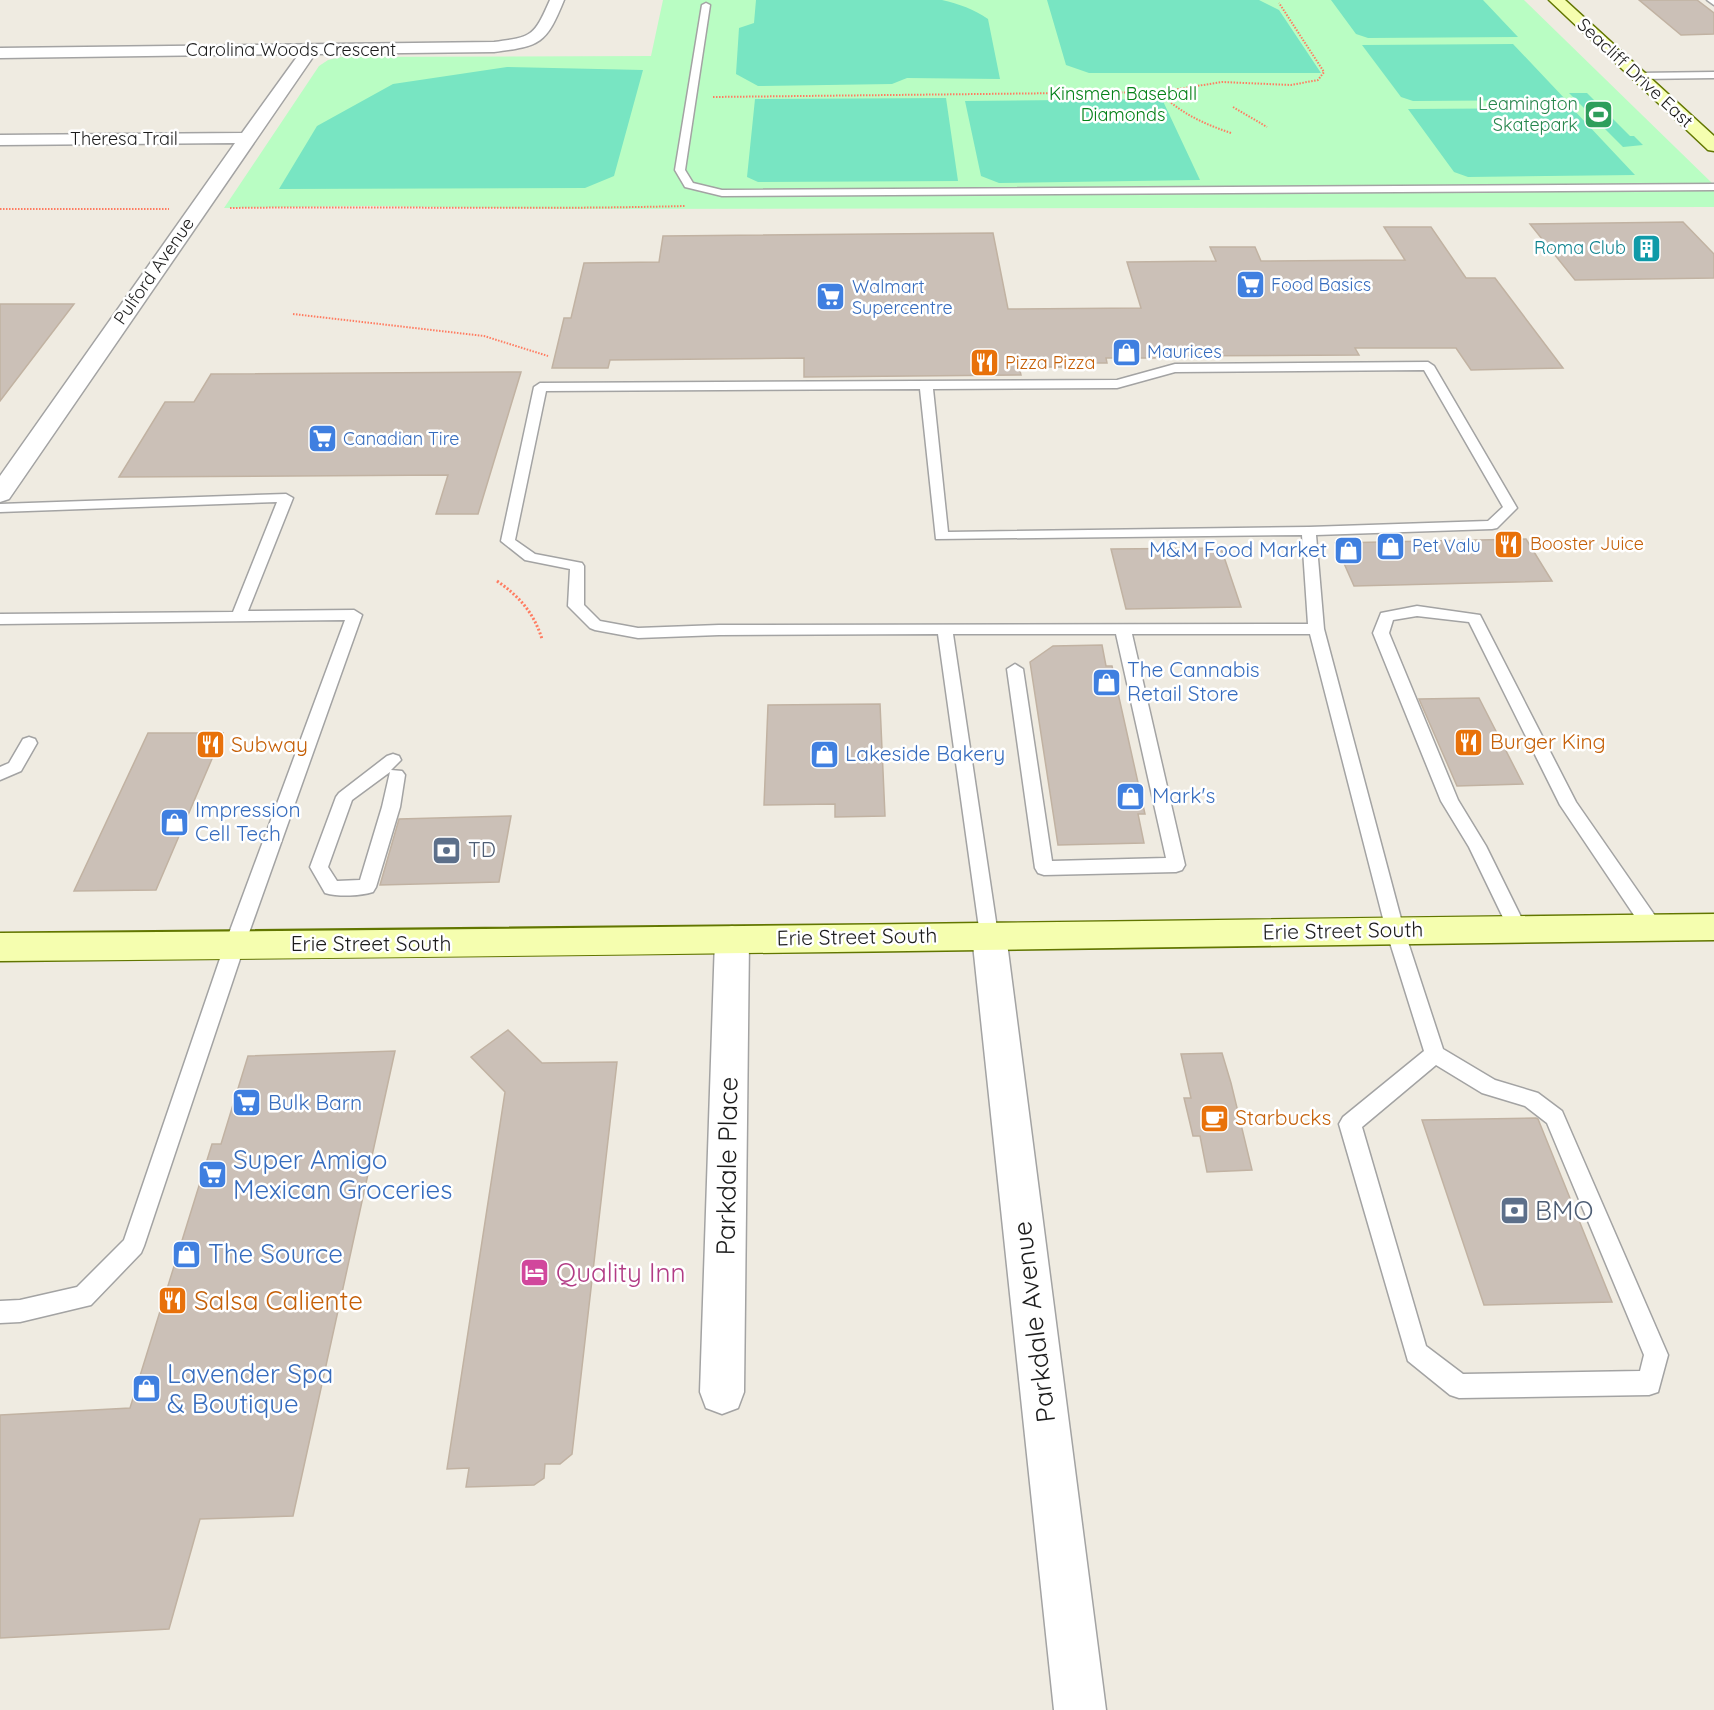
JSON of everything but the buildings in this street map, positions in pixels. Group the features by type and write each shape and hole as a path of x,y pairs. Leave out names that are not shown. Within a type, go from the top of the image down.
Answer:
{"main road":[{"name":"Seacliff Drive East","path":"1556,0 1714,146"},
{"name":"Erie Street South","path":"0,947 495,944 989,935 1714,927"}],"street":[{"name":"Carolina Woods Crescent","path":"0,53 494,47 527,43 543,34 557,0"},
{"name":"Pulford Avenue","path":"0,494 310,50"},
{"name":"Theresa Trail","path":"0,140 248,138"},
{"name":"Parkdale Avenue","path":"989,935 1080,1710"},
{"name":"Parkdale Place","path":"722,1392 732,939"}],"lane":[{"path":"706,5 680,170 689,185 722,193 1714,187"},
{"path":"1638,76 1714,75"},
{"path":"926,385 941,536 1309,531 1492,525 1510,508 1428,366 1175,369 1117,384 540,387 508,541 530,557 577,566 576,606 595,625 638,633 719,630 1316,629"},
{"path":"0,508 286,498 239,616"},
{"path":"1309,531 1316,629 1395,930 1435,1054 1489,1088 1531,1099 1555,1117 1656,1354 1649,1383 1459,1386 1416,1353 1350,1124 1435,1054"},
{"path":"1518,928 1477,846 1450,801 1423,739 1381,633 1386,616 1417,611 1475,618 1569,805 1653,928"},
{"path":"0,619 354,615 236,944 133,1246 83,1297 20,1311 0,1312"},
{"path":"945,629 989,935"},
{"path":"1015,669 1044,868 1176,865 1123,630"},
{"path":"0,774 15,767 29,743"},
{"path":"394,768 391,807 367,887 332,888 319,867 345,797 394,768"}],"path":[{"path":"691,97 1159,92 1222,82 1291,85 1318,80 1324,72 1279,3"},
{"path":"1159,92 1168,102 1199,123 1231,134"},
{"path":"1233,107 1267,127"},
{"path":"293,314 484,336 548,356"},
{"path":"497,581 512,590 527,605 538,623 542,639"}],"green space":[{"name":"Kinsmen Baseball Diamonds","path":"663,0 1524,0 1714,185 1714,207 564,209 371,206 224,208 319,66 328,60 342,57 651,56"},
{"path":"756,0 942,0 960,5 988,19 1000,79 907,78 892,84 758,86 736,74 739,28 754,23"},
{"path":"1047,0 1259,0 1279,10 1321,73 1089,73 1066,65"},
{"path":"1331,0 1483,0 1518,37 1368,38 1356,34"},
{"path":"1513,44 1566,100 1413,101 1401,97 1362,45"},
{"path":"507,67 643,70 614,176 585,188 279,189 317,126 393,84"},
{"name":"Leamington Skatepark","path":"1569,93 1587,93 1630,136 1634,136 1643,145 1623,147"},
{"path":"946,98 958,181 758,182 747,177 755,99"},
{"path":"1162,99 1200,180 999,183 981,176 965,101"},
{"path":"1572,108 1635,175 1468,177 1454,172 1408,109"}],"place":[{"name":"Leamington Skatepark","path":"1599,114"},
{"name":"Roma Club","path":"1647,248"},
{"name":"Food Basics","path":"1250,285"},
{"name":"Walmart Supercentre","path":"831,297"},
{"name":"Maurices","path":"1126,352"},
{"name":"Pizza Pizza","path":"984,363"},
{"name":"Canadian Tire","path":"322,439"},
{"name":"Booster Juice","path":"1509,544"},
{"name":"Pet Valu","path":"1391,546"},
{"name":"M&M Food Market","path":"1348,550"},
{"name":"The Cannabis Retail Store","path":"1106,682"},
{"name":"Burger King","path":"1469,742"},
{"name":"Subway","path":"210,745"},
{"name":"Lakeside Bakery","path":"824,754"},
{"name":"Mark's","path":"1131,796"},
{"name":"Impression Cell Tech","path":"174,822"},
{"name":"TD","path":"447,850"},
{"name":"Bulk Barn","path":"247,1103"},
{"name":"Starbucks","path":"1214,1118"},
{"name":"Super Amigo Mexican Groceries","path":"212,1175"},
{"name":"BMO","path":"1514,1211"},
{"name":"The Source","path":"187,1254"},
{"name":"Quality Inn","path":"535,1273"},
{"name":"Salsa Caliente","path":"173,1301"},
{"name":"Lavender Spa & Boutique","path":"146,1389"}]}
